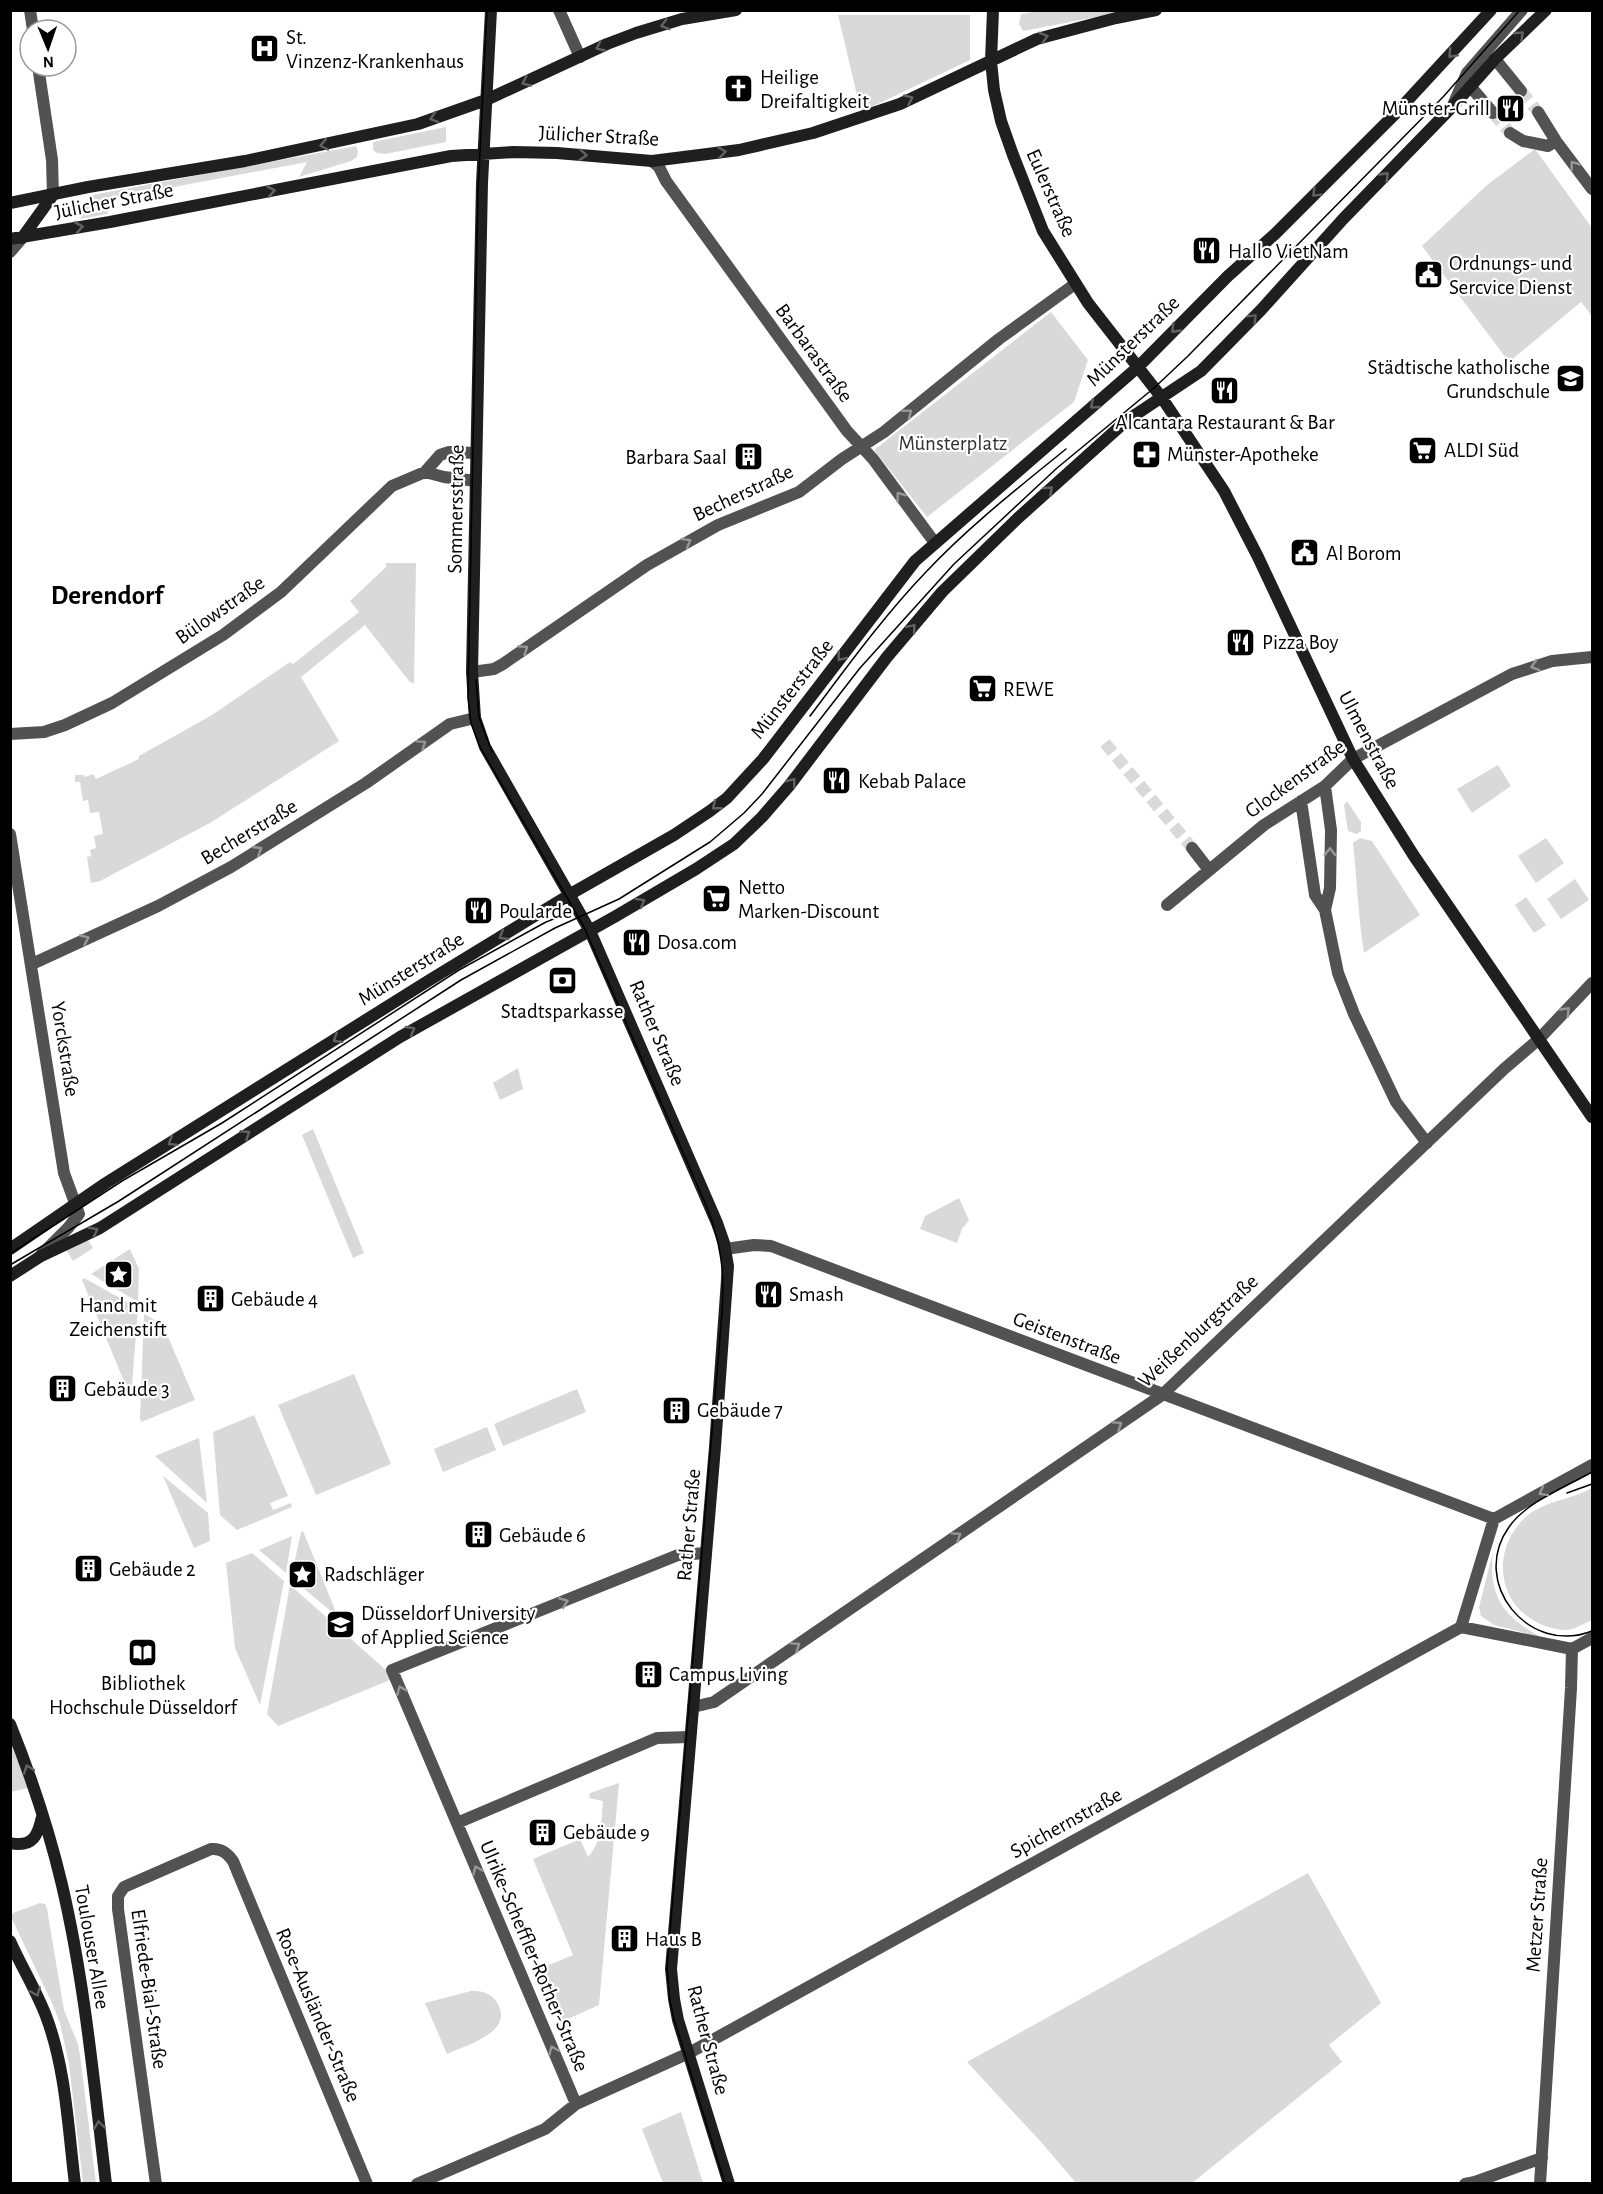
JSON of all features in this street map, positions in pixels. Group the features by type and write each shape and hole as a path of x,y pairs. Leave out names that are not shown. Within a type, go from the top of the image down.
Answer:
{"main road":[{"name":"Sommersstraße","path":"491,10 483,153 476,453 472,672 475,718 484,747 570,894"},
{"name":"Jülicher Straße","path":"10,204 88,187 245,161 418,124 486,100 636,33 682,20 736,10"},
{"name":"Eulerstraße","path":"993,10 991,61 996,101 1012,155 1043,231 1075,284 1138,367"},
{"name":"Jülicher Straße","path":"16,238 451,156 483,153 557,153 652,161 738,150 813,133 900,104 1037,39 1074,28 1156,10"},
{"name":"Münsterstraße","path":"10,1249 106,1182 570,894 692,823 740,786 915,561 1138,367 1395,114 1491,10"},
{"path":"10,1276 41,1256 100,1228 400,1036 590,931 719,855 749,830 789,786 887,657 942,592 1018,518 1126,421 1201,371 1495,59 1546,10"},
{"name":"Jülicher Straße","path":"16,238 53,195"},
{"name":"Ulmenstraße","path":"1138,367 1162,398 1224,491 1258,557 1353,759 1414,856 1593,1117"},
{"name":"Rather Straße","path":"570,894 590,931 686,1150 717,1223 728,1266 671,1969 674,2000 729,2184"},
{"name":"Toulouser Allee","path":"10,1724 28,1769 63,1887 90,2048 106,2184"},
{"path":"10,1843 20,1845 32,1840 39,1831 43,1816"},
{"path":"10,1941 33,1984 56,2046 75,2184"}],"street":[{"path":"559,10 580,57"},
{"path":"1453,106 1467,73 1522,10"},
{"path":"1495,59 1521,91"},
{"path":"40,78 52,160 53,195"},
{"path":"1470,86 1493,113"},
{"path":"1538,112 1556,141 1593,189"},
{"path":"1510,133 1523,141 1548,146 1556,141"},
{"path":"666,181 671,164 676,159"},
{"name":"Barbarastraße","path":"652,161 659,166 666,181 847,431 873,459 935,543"},
{"path":"10,252 16,238"},
{"name":"Becherstraße","path":"472,672 494,669 503,664 647,565 718,525 799,492 842,459 884,432 999,339 1075,284"},
{"name":"Bülowstraße","path":"10,734 44,732 112,703 223,635 281,592 392,486 425,472 440,455 449,452 476,453"},
{"path":"425,472 476,481"},
{"name":"Glockenstraße","path":"1167,905 1264,825 1325,786 1353,759 1512,674 1552,661 1593,657"},
{"name":"Becherstraße","path":"32,964 158,906 231,867 366,783 450,724 475,718"},
{"path":"1325,786 1331,830 1329,888 1325,910 1338,973 1354,1014 1396,1102 1427,1143"},
{"path":"1301,801 1315,895 1325,910"},
{"name":"Yorckstraße","path":"10,834 64,1173 76,1205"},
{"path":"1192,848 1209,870"},
{"name":"Weißenburgstraße","path":"693,1707 714,1702 1162,1395 1504,1069 1539,1039 1593,983"},
{"path":"41,1256 79,1214 76,1205"},
{"name":"Geistenstraße","path":"725,1249 754,1245 771,1246 1494,1519"},
{"path":"1593,1465 1494,1519 1461,1627 1572,1649 1593,1638"},
{"name":"Ulrike-Scheffler-Rother-Straße","path":"576,2104 392,1670 678,1555 706,1553"},
{"name":"Spichernstraße","path":"689,2053 1461,1627"},
{"name":"Metzer Straße","path":"1540,2184 1572,1649"},
{"name":"Ulrike-Scheffler-Rother-Straße","path":"457,1823 657,1738 690,1737"},
{"name":"Elfriede-Bial-Straße","path":"156,2184 118,1896 124,1887 211,1849 223,1851 233,1861"},
{"name":"Rose-Ausländer-Straße","path":"233,1861 367,2184"},
{"path":"417,2184 545,2129 576,2104 689,2053"},
{"path":"1465,2184 1542,2158"}],"green space":[{"path":"1039,11 1128,11 1023,31 1019,24 1021,14"},
{"path":"838,15 970,15 970,60 861,112"},
{"path":"446,127 446,142 385,154 373,150 373,142"},
{"path":"356,146 357,157 351,161 299,177 307,162 115,198 107,214 80,219 92,195"},
{"path":"1535,149 1592,228 1592,316 1581,302 1509,362 1422,246 1487,185"},
{"name":"Münsterplatz","path":"1051,312 1088,360 1074,402 927,517 874,450"},
{"path":"386,563 416,563 414,684 409,681 365,625 301,677 339,741 210,823 100,881 91,883 87,857 91,856 90,850 96,848 94,836 103,834 99,812 90,813 88,800 83,801 80,782 75,782 75,775 85,777 93,774 96,779 139,759 139,756 212,715 290,662 293,664 359,612 350,601 386,567"},
{"path":"1498,765 1511,786 1472,813 1457,789"},
{"path":"1347,801 1361,822 1361,831 1357,834 1348,831 1344,805"},
{"path":"1360,838 1372,841 1420,915 1364,953 1353,843"},
{"path":"1546,838 1564,863 1536,883 1518,856"},
{"path":"1575,879 1589,900 1561,919 1547,899"},
{"path":"1526,897 1546,925 1534,933 1515,905"},
{"path":"518,1068 523,1089 500,1100 493,1083"},
{"path":"313,1129 364,1253 353,1258 302,1135"},
{"path":"959,1198 969,1220 962,1229 957,1243 920,1229 925,1216"},
{"path":"88,1240 93,1248 73,1261 66,1250"},
{"path":"130,1249 139,1269 138,1302 91,1274"},
{"path":"84,1278 138,1308 131,1398 82,1280"},
{"path":"144,1314 163,1325 195,1400 141,1422 140,1418"},
{"path":"354,1374 391,1464 316,1495 278,1405"},
{"path":"577,1389 586,1412 503,1446 494,1424"},
{"path":"254,1415 288,1496 270,1503 273,1510 291,1503 292,1507 237,1530 220,1515 213,1432"},
{"path":"487,1427 496,1450 443,1472 434,1449"},
{"path":"199,1438 207,1503 155,1456"},
{"path":"163,1476 208,1513 210,1541 194,1548"},
{"path":"1592,1488 1592,1620 1567,1630 1545,1626 1518,1608 1510,1596 1503,1567 1505,1552 1510,1538 1526,1516 1544,1506"},
{"path":"303,1531 338,1617 291,1578"},
{"path":"292,1536 286,1573 259,1550"},
{"path":"1493,1552 1493,1581 1501,1603 1517,1621 1541,1637 1494,1625 1481,1616 1479,1607"},
{"path":"252,1553 284,1581 260,1705 235,1648 226,1563"},
{"path":"290,1585 386,1670 390,1680 278,1726 267,1714"},
{"path":"10,1740 28,1788 11,1792 10,1792"},
{"path":"619,1783 599,2005 561,2022 537,1970 573,1955 533,1859 580,1839 588,1857 599,1838 603,1801 589,1798 590,1793"},
{"path":"1308,1873 1381,2003 1329,2045 1342,2062 1192,2183 1076,2183 967,2062"},
{"path":"40,1903 45,1904 47,1909 64,2010 78,2044 96,2183 83,2183 69,2064 60,2023 11,1917 13,1913"},
{"path":"471,1991 485,1993 494,1998 501,2012 500,2021 487,2036 447,2054 425,2003"},
{"path":"681,2112 703,2183 663,2183 642,2129"}],"tunnel":[{"path":"1521,91 1538,112"},
{"path":"1493,113 1510,133"},
{"path":"1105,743 1192,848"}],"tram line":[{"path":"487,10 478,192 468,698 471,723 480,747 584,927 706,1205 715,1232 722,1271 722,1313 667,1968 674,2019 725,2184"},
{"path":"10,1265 119,1201 461,980 555,928 619,899 710,842 762,794 860,668 954,564 1057,468 1154,388 1188,356 1443,97 1520,10"},
{"path":"810,716 880,625 941,556 1066,449"},
{"path":"476,680 479,717 492,752"},
{"path":"10,1254 122,1181 222,1123 459,970 546,922 568,913"},
{"path":"1592,1472 1547,1496 1516,1518 1498,1549 1496,1570 1501,1591 1512,1609 1528,1624 1547,1633 1569,1636 1592,1631"},
{"path":"1567,1493 1592,1484"}],"place":[{"name":"St. Vinzenz-Krankenhaus","path":"265,49"},
{"name":"Heilige Dreifaltigkeit","path":"739,89"},
{"name":"Münster-Grill","path":"1511,108"},
{"name":"Hallo VietNam","path":"1207,251"},
{"name":"Ordnungs- und Sercvice Dienst","path":"1428,275"},
{"name":"Städtische katholische Grundschule","path":"1571,379"},
{"name":"Alcantara Restaurant & Bar","path":"1225,391"},
{"name":"ALDI Süd","path":"1423,450"},
{"name":"Münster-Apotheke","path":"1146,454"},
{"name":"Barbara Saal","path":"748,457"},
{"name":"Al Borom","path":"1305,553"},
{"name":"Pizza Boy","path":"1241,642"},
{"name":"REWE","path":"982,689"},
{"name":"Kebab Palace","path":"837,781"},
{"name":"Netto Marken-Discount","path":"717,899"},
{"name":"Poularde","path":"478,911"},
{"name":"Dosa.com","path":"636,942"},
{"name":"Stadtsparkasse","path":"562,980"},
{"name":"Hand mit Zeichenstift","path":"118,1274"},
{"name":"Smash","path":"768,1294"},
{"name":"Gebäude 4","path":"210,1299"},
{"name":"Gebäude 3","path":"63,1389"},
{"name":"Gebäude 7","path":"676,1410"},
{"name":"Gebäude 6","path":"478,1535"},
{"name":"Gebäude 2","path":"88,1569"},
{"name":"Radschläger","path":"303,1574"},
{"name":"Düsseldorf University of Applied Science","path":"340,1625"},
{"name":"Bibliothek Hochschule Düsseldorf","path":"143,1652"},
{"name":"Campus Living","path":"648,1674"},
{"name":"Gebäude 9","path":"542,1832"},
{"name":"Haus B","path":"624,1939"}],"district":[{"name":"Derendorf","path":"107,595"}]}
